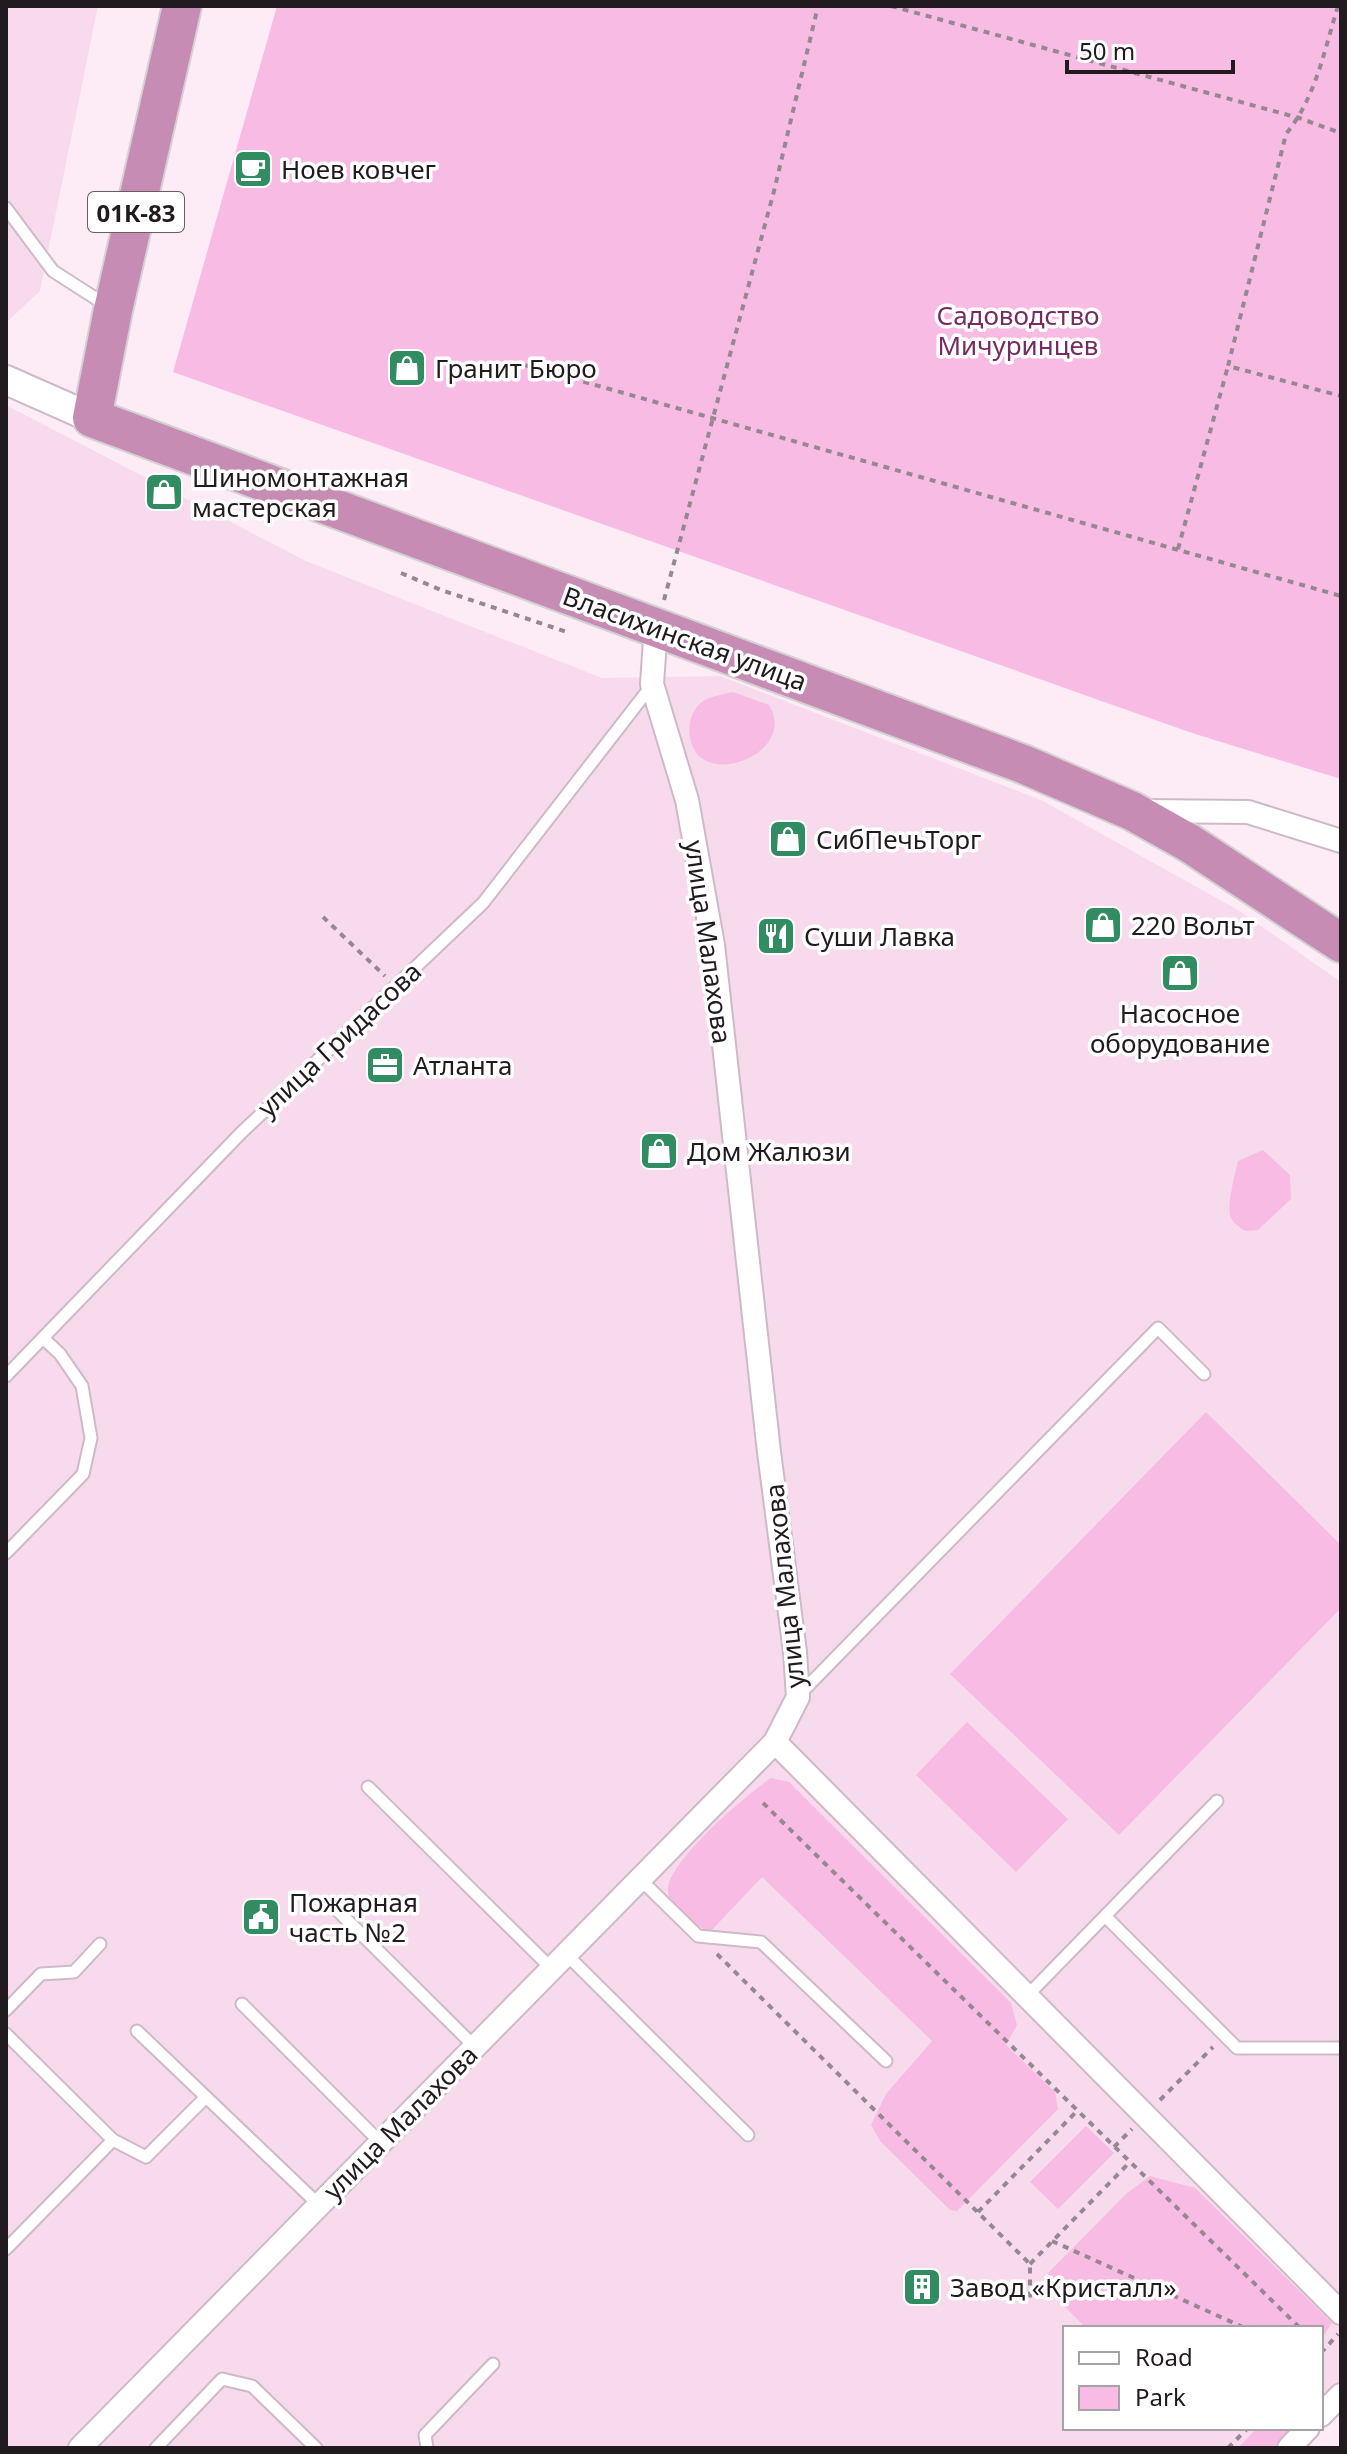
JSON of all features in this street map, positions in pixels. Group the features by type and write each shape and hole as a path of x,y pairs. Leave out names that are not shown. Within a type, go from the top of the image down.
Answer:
{"highway":[{"name":"01К-83","path":"92,418 113,310 182,6"},
{"name":"Власихинская улица","path":"92,418 945,733 1132,811 1200,850 1341,943"}],"street":[{"name":"Власихинская улица","path":"6,380 92,418"},
{"path":"652,684 656,626"},
{"name":"улица Малахова","path":"80,2448 775,1742 798,1697 713,945 687,800 652,684"},
{"path":"1132,811 1248,812 1341,841"},
{"path":"775,1742 1341,2313"},
{"path":"1323,2413 1341,2395"},
{"path":"1289,2448 1306,2430"}],"lane":[{"path":"6,208 53,271 113,310"},
{"name":"улица Гридасова","path":"6,1376 241,1133 483,903 652,684"},
{"path":"798,1697 1158,1328 1204,1374"},
{"path":"6,1553 83,1474 91,1438 82,1386 60,1354 43,1338"},
{"path":"368,1787 748,2135"},
{"path":"1026,1998 1217,1801"},
{"path":"641,1880 698,1936 761,1942 886,2061"},
{"path":"335,1908 475,2047"},
{"path":"1105,1916 1237,2048 1341,2048"},
{"path":"6,2010 41,1974 74,1972 100,1944"},
{"path":"242,2004 380,2142"},
{"path":"137,2031 318,2204"},
{"path":"6,2034 113,2140 146,2157 205,2098"},
{"path":"6,2249 113,2140"},
{"path":"427,2448 425,2435 493,2364"},
{"path":"156,2448 222,2379 252,2386 316,2448"}],"path":[{"path":"656,626 774,191 818,6"},
{"path":"891,6 1299,118 1341,133"},
{"path":"1177,549 1228,366 1286,134 1311,96 1338,6"},
{"path":"514,362 1341,596"},
{"path":"1228,366 1341,396"},
{"path":"401,573 441,590 570,633"},
{"path":"323,917 395,986"},
{"path":"763,1803 1298,2326"},
{"path":"698,1936 1030,2264"},
{"path":"1114,2147 1225,2035"},
{"path":"978,2212 1077,2111"},
{"path":"1030,2302 1030,2264 1129,2163"},
{"path":"1052,2241 1241,2326"},
{"path":"1323,2350 1341,2331"},
{"path":"1228,2448 1246,2430"}],"shaded area":[{"path":"6,6 98,6 40,291 8,321 6,320"},
{"path":"6,405 306,561 602,678 720,676 1041,800 1238,910 1341,982 1341,2384 1323,2403 1323,2326 1063,2326 1063,2430 1296,2430 1278,2448 6,2448"}],"green space":[{"name":"Садоводство Мичуринцев","path":"277,6 1341,6 1341,779 1192,733 173,372"},
{"path":"733,692 769,705 774,730 766,745 752,756 734,763 716,764 694,750 689,727 693,713 703,701"},
{"path":"1263,1150 1290,1175 1291,1199 1258,1230 1245,1231 1234,1222 1230,1213 1235,1174 1238,1161"},
{"path":"1206,1412 1341,1545 1341,1608 1119,1835 950,1674"},
{"path":"967,1722 1068,1819 1016,1872 916,1775"},
{"path":"771,1778 789,1782 1011,2003 1017,2025 1006,2045 1055,2092 1058,2109 957,2211 950,2210 880,2141 871,2125 886,2094 932,2041 762,1877 710,1932 683,1916 669,1898 671,1878 694,1846"},
{"path":"1086,2126 1114,2153 1058,2209 1030,2182"},
{"path":"1150,2176 1195,2188 1332,2323 1323,2336 1323,2326 1084,2326 1044,2286 1049,2272 1126,2194"},
{"path":"1255,2430 1291,2430 1273,2448 1238,2448"}],"place":[{"name":"Ноев ковчег","path":"253,169"},
{"name":"Гранит Бюро","path":"407,368"},
{"name":"Шиномонтажная мастерская","path":"164,492"},
{"name":"СибПечьТорг","path":"788,839"},
{"name":"220 Вольт","path":"1103,925"},
{"name":"Суши Лавка","path":"776,936"},
{"name":"Насосное оборудование","path":"1180,973"},
{"name":"Атланта","path":"385,1065"},
{"name":"Дом Жалюзи","path":"659,1151"},
{"name":"Пожарная часть №2","path":"261,1917"},
{"name":"Завод «Кристалл»","path":"922,2287"}]}
